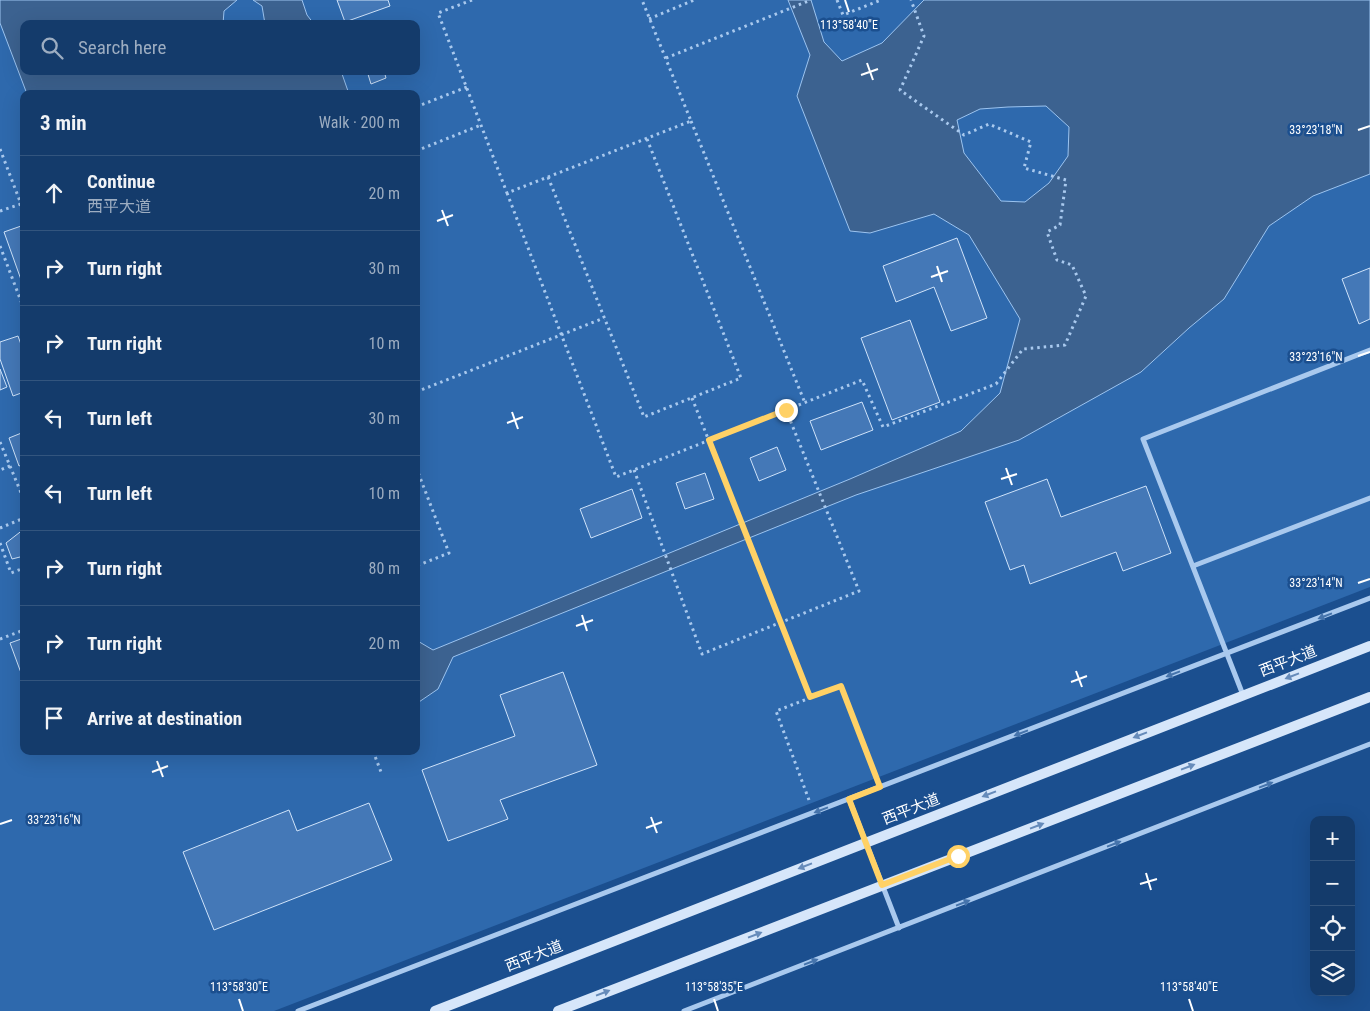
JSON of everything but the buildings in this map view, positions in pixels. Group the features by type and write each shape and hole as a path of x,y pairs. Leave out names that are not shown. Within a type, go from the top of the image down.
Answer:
{"main road":[{"name":"西平大道","path":"435,1011 1370,646"},
{"path":"558,1011 1370,697"}],"street":[{"path":"1243,695 1143,439 1370,350"},
{"path":"1193,566 1370,498"},
{"path":"298,1011 1370,598"},
{"path":"684,1011 1370,744"},
{"path":"849,799 899,928"}],"path":[{"path":"472,0 438,13 616,477 862,380 883,428 996,384 1023,349 1065,345 1086,296 1072,265 1057,260 1047,232 1060,225 1066,180 1024,168 1031,142 989,124 964,135 900,90 924,36 911,0"},
{"path":"642,0 804,403"},
{"path":"649,19 694,0"},
{"path":"666,58 811,0"},
{"path":"837,0 843,15 881,0"},
{"path":"420,105 466,87"},
{"path":"507,193 691,121"},
{"path":"420,149 481,126"},
{"path":"548,177 644,417 741,378 647,138"},
{"path":"0,149 20,198"},
{"path":"0,211 20,204"},
{"path":"0,246 20,298"},
{"path":"420,390 604,318"},
{"path":"692,398 810,697"},
{"path":"634,470 702,654 859,591 786,410"},
{"path":"0,442 20,490"},
{"path":"0,470 10,466"},
{"path":"420,477 449,553 420,564"},
{"path":"0,528 20,520"},
{"path":"0,543 11,573 20,570"},
{"path":"0,639 20,632"},
{"path":"814,813 776,711 810,697 841,686 880,787"},
{"path":"375,755 381,772"}],"shaded area":[{"path":"0,0 1370,0 1370,587 274,1011 0,1011"},
{"path":"0,0 237,0 224,11 223,20 20,20 20,75 342,75 348,90 25,90 0,23"},
{"path":"253,0 302,0 307,15 311,20 264,20 262,6"},
{"path":"788,0 811,0 824,42 842,61 882,43 924,0 1370,0 1370,174 1313,196 1269,226 1224,299 1141,372 1019,440 856,495 453,657 438,689 420,701 420,642 433,650 850,479 961,431 1000,393 1020,319 969,235 934,214 870,233 850,231 797,96 810,55","holes":["1046,106 1069,127 1068,156 1049,183 1025,202 1001,201 964,153 957,120 980,109"]}],"route":[{"path":"786,410 709,440 810,697 841,686 880,787 849,799 882,885 958,856"}]}
